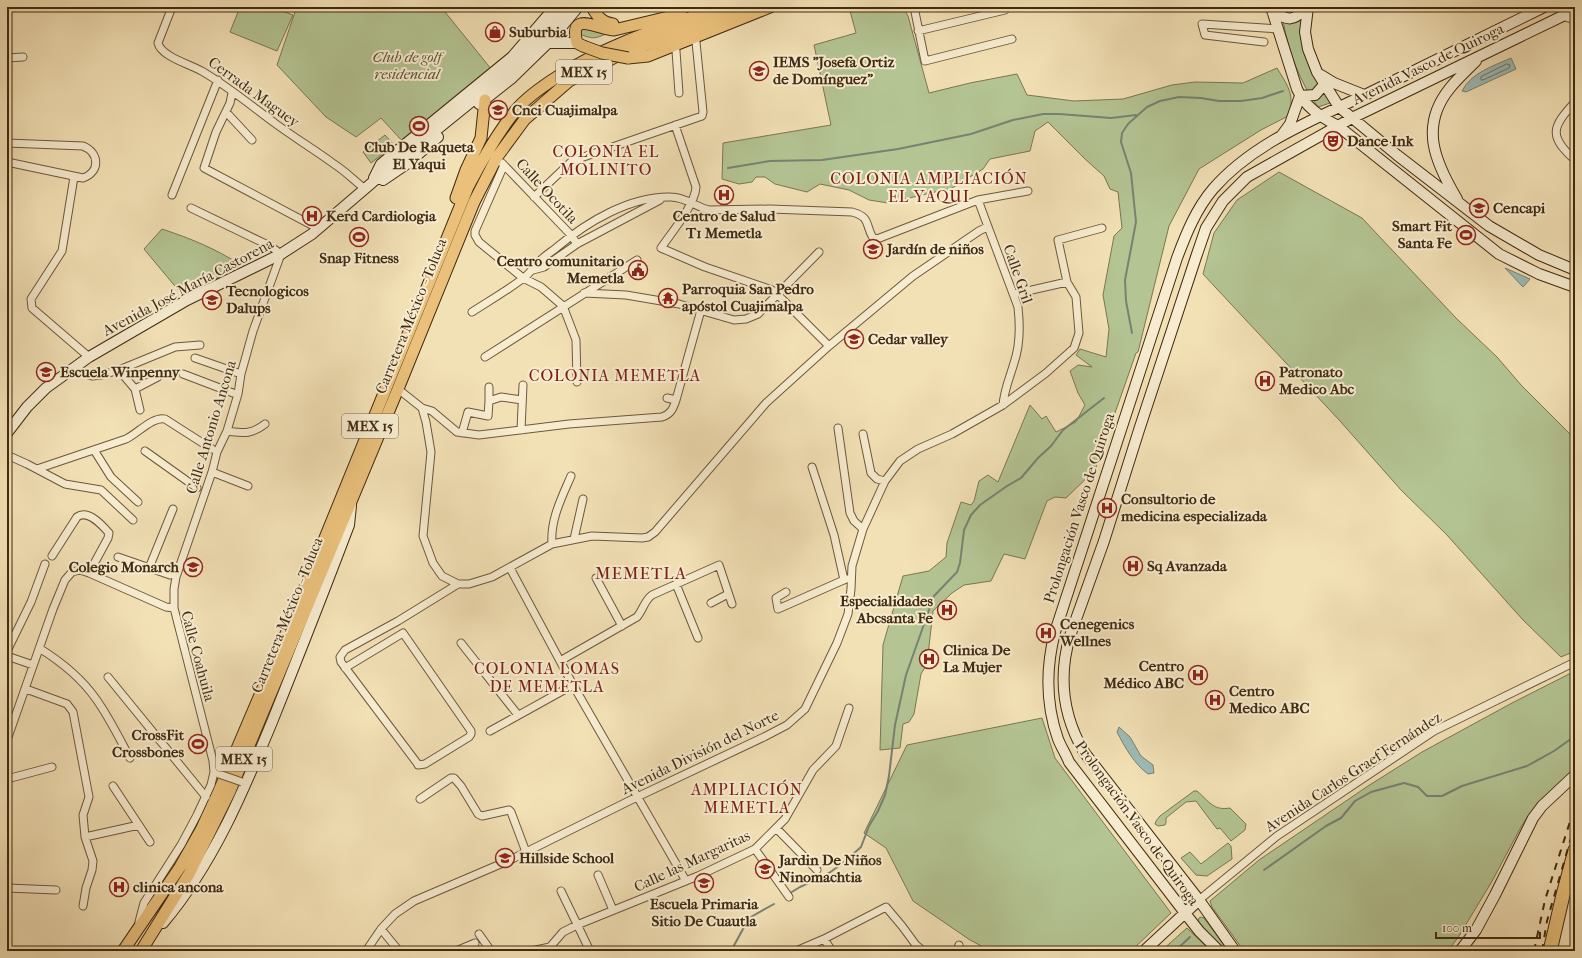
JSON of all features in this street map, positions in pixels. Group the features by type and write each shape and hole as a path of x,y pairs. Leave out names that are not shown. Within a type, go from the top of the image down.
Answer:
{"highway":[{"path":"1550,951 1562,895 1575,850"}],"main road":[{"path":"592,7 596,15 607,24 623,24 690,7"},
{"path":"705,7 614,30 604,30 592,24 580,25 575,29 580,44 614,56 628,58 648,56 770,7"},
{"name":"Carretera México - Toluca","path":"123,951 180,867 201,830 219,792 283,641 468,187 488,148 517,109 542,87 568,70 627,40 721,7"},
{"name":"Carretera México - Toluca","path":"141,951 189,874 224,803 282,669 474,202 501,161 525,119 569,81 617,56 744,7"},
{"path":"443,247 456,196 481,138 484,100"}],"street":[{"name":"Cerrada Maguey","path":"172,7 160,35 158,42 159,47 171,56 197,67 218,80 232,93 335,164 367,188"},
{"name":"Avenida José María Castorena","path":"367,188 381,164 512,58 555,7"},
{"name":"Avenida José María Castorena","path":"7,433 27,407 46,388 89,357 187,300 281,254 319,229 388,168 514,67 568,7"},
{"name":"Avenida José María Castorena","path":"367,188 380,182 402,167 512,78 548,43 578,7"},
{"path":"575,29 583,7"},
{"path":"914,7 925,61 1012,39"},
{"path":"1271,9 1282,17 1291,19 1300,14 1307,7"},
{"path":"1307,7 1306,32 1308,49 1317,72 1339,106 1352,118 1489,226 1539,255 1575,270"},
{"name":"Avenida Vasco de Quiroga","path":"1319,116 1544,7"},
{"path":"1271,9 1300,96 1319,116 1338,126 1499,254 1539,274 1575,287"},
{"path":"918,31 1005,10"},
{"name":"Avenida Vasco de Quiroga","path":"1338,126 1575,10"},
{"path":"1562,16 1575,20"},
{"path":"1264,42 1205,35 1202,24 1278,29"},
{"path":"534,197 572,160 702,116 703,112 696,42"},
{"path":"548,43 580,44"},
{"path":"676,51 679,93"},
{"path":"1460,204 1439,165 1434,148 1434,118 1450,88 1481,56"},
{"path":"7,58 24,57"},
{"path":"1317,72 1334,83 1364,95"},
{"path":"172,195 218,80"},
{"path":"1300,96 1315,95 1322,87 1324,82"},
{"path":"232,93 226,112 216,132 204,168 319,229"},
{"path":"1280,137 1290,124 1300,96"},
{"path":"1575,102 1556,126 1556,137 1565,151 1575,160"},
{"path":"226,112 252,140"},
{"name":"Prolongación Vasco de Quiroga","path":"1219,951 1199,931 1069,762 1058,740 1053,719 1049,694 1048,668 1055,632 1137,378 1177,258 1191,221 1213,189 1240,162 1280,137 1319,116"},
{"path":"675,125 696,187 695,195 691,203 661,248 705,267 765,288 777,294 829,346"},
{"name":"Prolongación Vasco de Quiroga","path":"1235,951 1199,900 1084,752 1074,735 1068,715 1064,692 1063,670 1065,652 1104,541 1138,430 1155,384 1206,228 1223,201 1248,177 1338,126"},
{"path":"1364,146 1373,134"},
{"path":"7,142 83,146 90,149 95,154 95,170 90,176 83,178 7,162"},
{"path":"501,161 475,231 475,235 479,242 523,278 541,288 563,306 576,340 576,382"},
{"name":"Calle Ocotila","path":"501,161 577,244"},
{"path":"74,177 62,251 31,299 31,303 32,308 89,357"},
{"path":"472,312 523,278 533,270 540,261 571,236 618,208 635,202 665,197 676,197 700,208 709,210 770,209 852,212 861,215 867,222 873,238 877,239 978,200 1028,190"},
{"path":"533,270 544,267 577,244 665,197"},
{"name":"Calle Gril","path":"978,200 987,227 1014,294 1019,317 1018,350 1005,388 1003,405"},
{"path":"191,208 270,246 281,254"},
{"path":"1483,241 1481,234 1482,230 1485,226 1489,226"},
{"path":"422,408 431,452 423,536 433,563 442,576 458,584 470,584 492,577 552,544 574,539 604,536 648,537 666,521 708,469 766,403 829,346 913,276 979,230 987,227"},
{"name":"Avenida División del Norte","path":"366,951 381,929 396,914 414,901 526,852 637,797 787,726 805,709 837,643 848,614 852,566 863,529 885,481 900,461 918,449 952,434 1003,405 1046,373 1074,348 1079,333 1076,297 1067,282 1058,240 1102,228"},
{"path":"584,293 626,295 679,304 734,320 746,319 758,314 819,252"},
{"name":"Calle Antonio Ancona","path":"174,608 176,576 218,452 227,430 238,394 241,374 253,331 281,254"},
{"path":"485,357 637,260"},
{"path":"1014,294 1067,282"},
{"path":"398,389 422,408 432,411 457,432 479,435 569,424 662,417 668,415 672,411 701,310"},
{"path":"71,370 92,376 102,375 120,370 174,346 200,345"},
{"path":"195,358 241,374"},
{"path":"120,370 135,389 140,410"},
{"path":"183,374 233,393"},
{"path":"135,389 158,377"},
{"path":"1137,378 1155,384"},
{"path":"521,430 523,384"},
{"path":"462,433 468,412 488,416 489,387"},
{"path":"489,400 501,397 522,400"},
{"path":"666,398 676,400"},
{"path":"37,469 126,439 136,434 154,420 160,418 165,419 212,449"},
{"path":"227,430 243,433 251,432 258,430 266,424"},
{"path":"838,428 850,513 854,521 863,529"},
{"path":"863,434 871,474 877,479 885,481"},
{"path":"94,450 105,470 138,502"},
{"path":"145,451 197,488"},
{"path":"7,455 65,484 101,490 134,520"},
{"path":"812,467 834,535 844,580"},
{"path":"212,472 248,486"},
{"path":"552,544 551,536 557,509 571,476"},
{"path":"151,936 176,907 198,875 222,834 349,525 351,499"},
{"path":"574,539 583,499"},
{"path":"149,568 173,509"},
{"path":"52,556 77,517 81,514 86,514 105,528 108,533 108,538 89,573"},
{"path":"118,557 170,575"},
{"path":"7,651 31,602 45,564"},
{"path":"560,661 637,617 641,612 646,599 652,595 719,564 732,604"},
{"path":"510,568 573,685 686,881"},
{"name":"Calle Coahuila","path":"7,740 53,609 68,575 76,570 89,573 162,605 174,608 216,773 206,797 181,845 144,903 137,930"},
{"path":"786,592 776,598 778,609 851,577"},
{"path":"596,578 622,626"},
{"path":"345,668 403,633 471,730 469,737 425,764 418,765 345,668 340,657 345,650 398,621 458,584"},
{"path":"676,584 698,638"},
{"path":"711,603 728,594"},
{"path":"461,643 518,715"},
{"path":"39,648 80,680 96,699 130,758"},
{"path":"7,656 33,665"},
{"name":"Avenida Carlos Graef Fernández","path":"1199,900 1277,836 1434,732 1575,662"},
{"path":"108,677 206,797"},
{"path":"490,731 573,685"},
{"path":"26,689 67,704 73,712 89,796 83,814 85,837 93,861 83,906"},
{"name":"Calle las Margaritas","path":"531,951 550,949 563,932 577,925 686,881 755,849 777,829 785,819 813,770 836,746 849,708"},
{"path":"7,778 52,767"},
{"path":"216,773 244,783"},
{"path":"1460,951 1476,930 1532,818 1542,806 1575,775"},
{"path":"420,799 451,778 454,778 461,786 478,814 482,816 509,810 511,812 526,852"},
{"path":"113,786 150,842"},
{"path":"85,837 139,825"},
{"path":"777,829 817,870"},
{"path":"755,849 789,897"},
{"path":"598,875 613,910"},
{"path":"7,888 56,890"},
{"path":"561,891 590,951"},
{"path":"1144,951 1199,900"},
{"path":"796,951 824,939 886,907 916,945 923,951"},
{"path":"381,929 399,951"},
{"path":"479,934 491,951"},
{"path":"824,939 832,951"},
{"path":"456,951 476,943"}],"green space":[{"path":"240,7 271,7 293,15 277,51 230,32"},
{"name":"Club de golf residencial","path":"284,7 441,7 492,70 404,143 381,118 356,137 326,117 277,65 295,12"},
{"path":"849,7 903,7 908,16 929,93 1017,74 1027,95 1074,101 1123,99 1172,85 1195,82 1243,83 1277,68 1291,96 1288,116 1261,130 1199,169 1169,226 1138,352 1136,353 1095,470 1066,498 1055,497 1047,501 1025,559 1004,554 991,581 964,585 952,593 933,611 927,664 921,674 914,714 909,722 903,724 900,748 880,750 883,645 903,576 929,571 946,557 947,543 961,502 971,505 974,501 979,481 988,475 998,482 1030,405 1042,419 1046,416 1056,432 1076,422 1085,405 1078,393 1070,371 1078,365 1092,367 1076,355 1080,349 1106,357 1109,329 1103,295 1114,236 1122,228 1118,192 1110,189 1104,176 1048,122 1035,131 1030,151 990,159 983,169 952,188 888,203 869,200 849,190 820,184 807,192 775,184 765,177 756,177 752,182 739,184 722,179 723,143 831,125 814,45 856,33"},
{"path":"1302,20 1333,102 1318,107 1300,77 1288,44 1283,21"},
{"path":"581,23 613,31 593,38 589,37 580,34"},
{"path":"385,135 394,145 371,163 363,152"},
{"path":"1279,172 1362,218 1456,318 1497,357 1522,386 1575,439 1575,651 1561,657 1523,620 1446,534 1401,490 1340,421 1203,274 1214,233 1237,200"},
{"path":"162,229 203,244 241,265 184,297 144,249"},
{"path":"1575,671 1575,770 1528,816 1491,883 1459,936 1448,951 1244,951 1212,907 1210,901 1259,860 1368,786 1422,752"},
{"path":"1042,718 1055,758 1171,913 1131,951 991,951 970,940 913,901 886,848 864,833 907,745"},
{"path":"1194,791 1197,791 1215,807 1224,809 1230,808 1246,824 1245,830 1231,841 1220,828 1217,829 1196,801 1186,802 1166,818 1165,825 1158,826 1155,824 1160,816"},
{"path":"1228,843 1231,846 1232,859 1207,876 1196,875 1181,858 1190,852 1201,864"},
{"path":"1201,917 1204,918 1228,951 1224,951 1198,921"},
{"path":"1187,928 1211,951 1161,951"}],"water":[{"path":"1511,58 1516,69 1466,92 1462,91 1471,79 1490,67"},
{"path":"1505,268 1530,279 1523,287"},
{"path":"1119,727 1130,737 1141,756 1153,765 1154,773 1148,774 1134,760 1117,732"}],"waterway":[{"path":"1132,333 1126,301 1125,280 1136,222 1131,173 1121,142 1122,133 1128,124 1147,107 1160,101 1179,97 1219,101 1241,101 1262,98 1283,91"},
{"path":"728,168 770,161 822,160 898,149 971,134 1013,120 1043,114 1111,118 1136,115"},
{"path":"790,893 829,873 861,847 869,826 885,795 889,776 895,725 906,675 934,596 957,572 960,563 964,530 971,515 980,505 1021,478 1038,458 1051,446 1063,430 1104,398"},
{"path":"1264,870 1326,826 1341,818 1355,801 1371,792 1404,783 1418,787 1427,796 1442,796 1462,786 1527,766 1554,751 1575,736"},
{"path":"731,951 749,918 774,904"},
{"path":"1175,951 1190,937"}],"railway":[{"path":"1534,951 1545,900 1575,806"},
{"path":"1542,951 1547,921 1575,824"}],"place":[{"name":"Suburbia","path":"495,32"},
{"name":"IEMS \"Josefa Ortiz de Domínguez\"","path":"759,71"},
{"name":"Cnci Cuajimalpa","path":"498,110"},
{"name":"Club De Raqueta El Yaqui","path":"419,126"},
{"name":"Dance Ink","path":"1333,141"},
{"name":"Centro de Salud T1 Memetla","path":"724,195"},
{"name":"Cencapi","path":"1479,208"},
{"name":"Kerd Cardiologia","path":"312,216"},
{"name":"Smart Fit Santa Fe","path":"1466,235"},
{"name":"Snap Fitness","path":"359,237"},
{"name":"Jardín de niños","path":"873,249"},
{"name":"Centro comunitario Memetla","path":"638,270"},
{"name":"Parroquia San Pedro apóstol Cuajimalpa","path":"668,298"},
{"name":"Tecnologicos Dalups","path":"212,300"},
{"name":"Cedar valley","path":"854,339"},
{"name":"Escuela Winpenny","path":"46,372"},
{"name":"Patronato Medico Abc","path":"1265,381"},
{"name":"Consultorio de medicina especializada","path":"1107,508"},
{"name":"Sq Avanzada","path":"1133,566"},
{"name":"Colegio Monarch","path":"193,567"},
{"name":"Especialidades Abcsanta Fe","path":"947,610"},
{"name":"Cenegenics Wellnes","path":"1046,633"},
{"name":"Clinica De La Mujer","path":"929,659"},
{"name":"Centro Médico ABC","path":"1198,675"},
{"name":"Centro Medico ABC","path":"1215,700"},
{"name":"CrossFit Crossbones","path":"198,744"},
{"name":"Hillside School","path":"505,858"},
{"name":"Jardin De Niños Ninomachtia","path":"765,869"},
{"name":"Escuela Primaria Sitio De Cuautla","path":"704,883"},
{"name":"clinica ancona","path":"119,887"}],"district":[{"name":"COLONIA EL MOLINITO","path":"606,160"},
{"name":"COLONIA AMPLIACIÓN EL YAQUI","path":"929,187"},
{"name":"COLONIA MEMETLA","path":"615,375"},
{"name":"MEMETLA","path":"641,573"},
{"name":"COLONIA LOMAS DE MEMETLA","path":"547,677"},
{"name":"AMPLIACIÓN MEMETLA","path":"747,798"}]}
